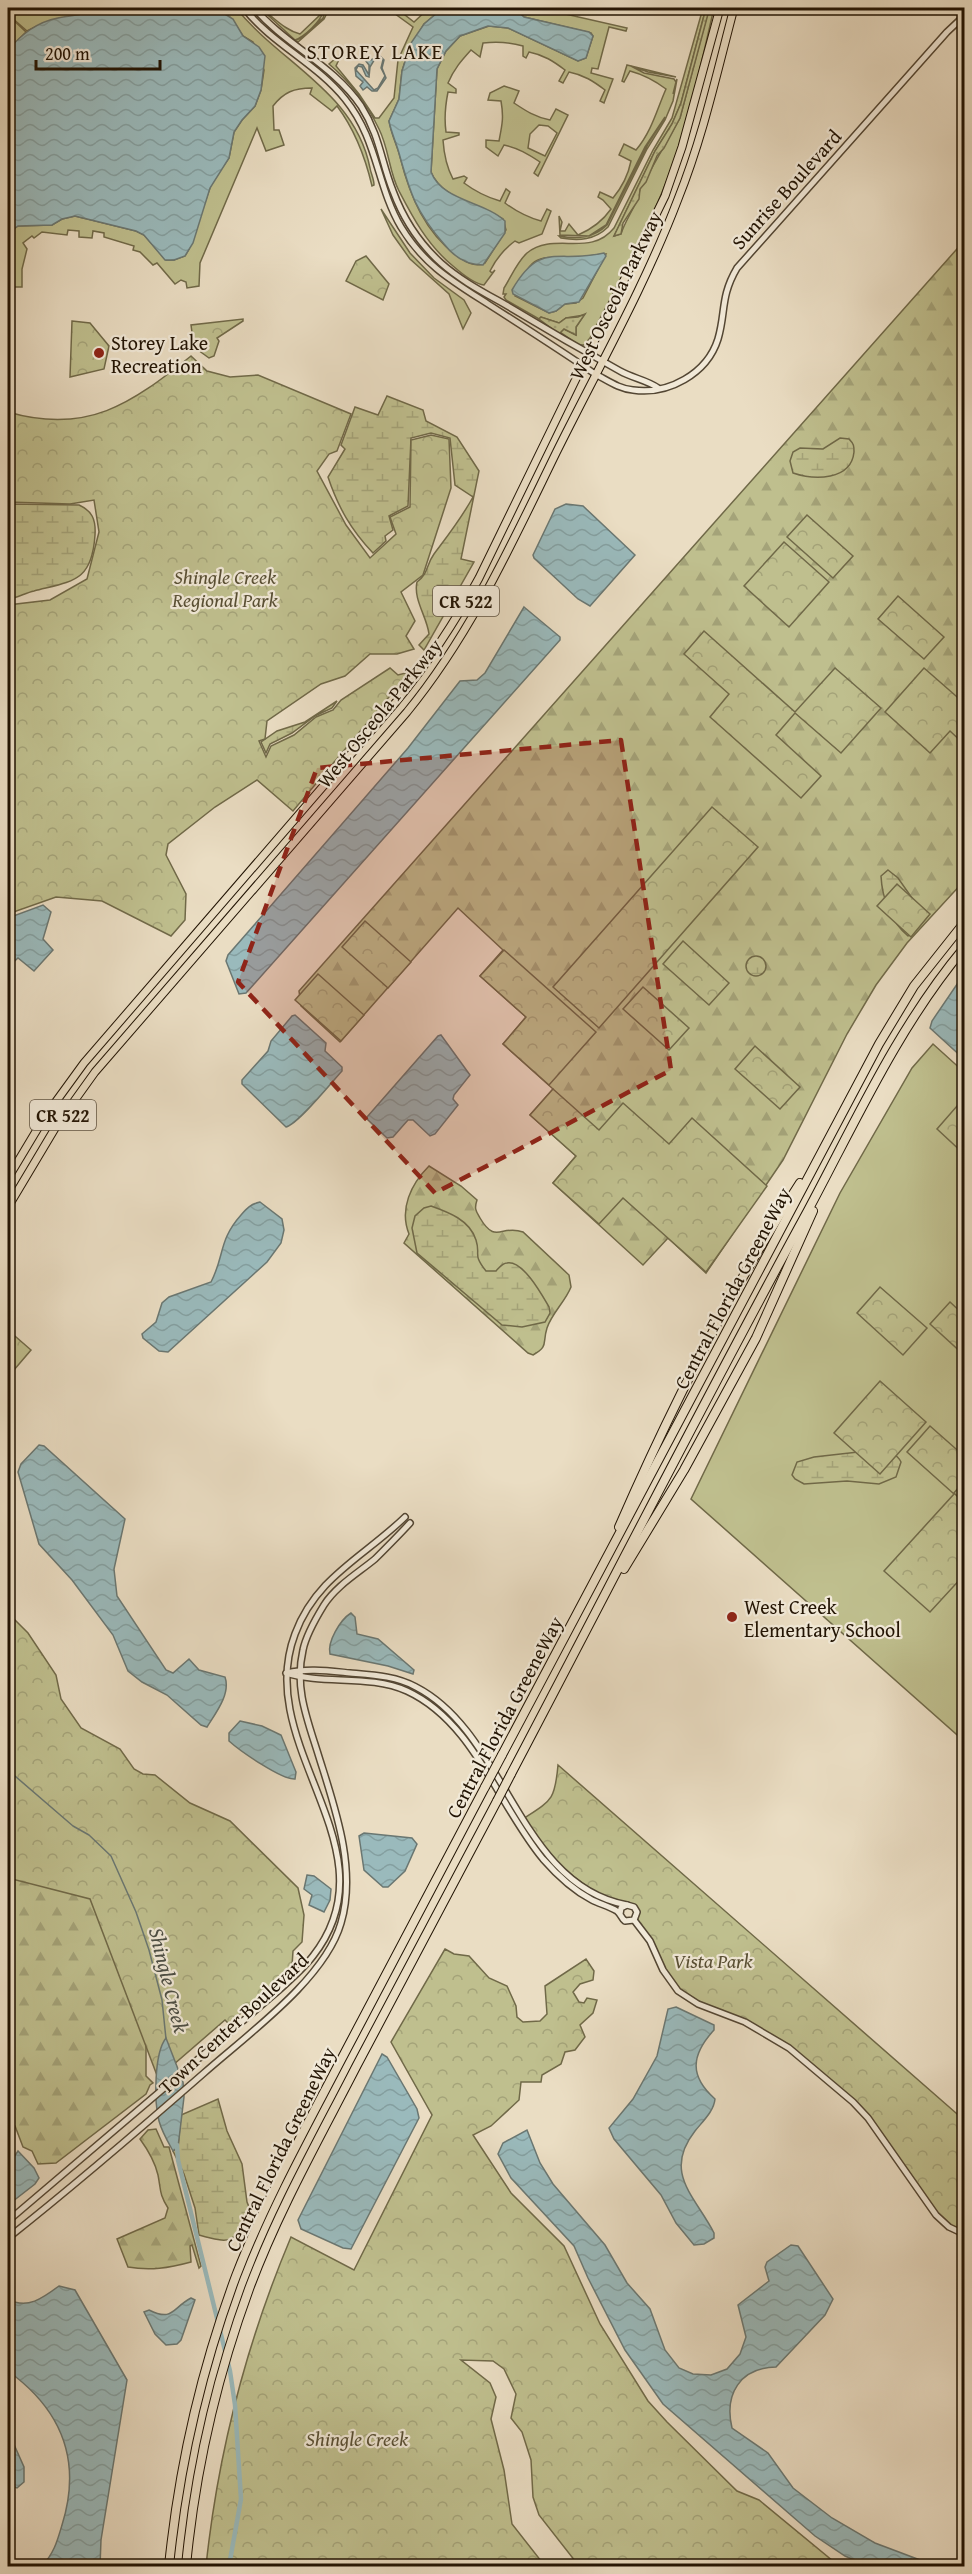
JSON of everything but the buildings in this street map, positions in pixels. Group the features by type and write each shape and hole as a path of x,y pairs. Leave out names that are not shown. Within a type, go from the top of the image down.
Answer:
{"highway":[{"name":"Central Florida GreeneWay","path":"169,2566 183,2463 197,2400 236,2276 273,2192 823,1149 902,1005 928,966 964,923"},
{"name":"Central Florida GreeneWay","path":"186,2566 197,2478 221,2375 249,2289 278,2219 843,1145 915,1014 964,948"},
{"path":"599,1608 651,1527 756,1338 843,1145"},
{"path":"595,1580 659,1436 715,1326 780,1213 823,1149"}],"main road":[{"name":"West Osceola Parkway","path":"8,1178 44,1118 84,1063 381,720 424,666 447,632 479,578 665,196 682,147 720,8"},
{"name":"West Osceola Parkway","path":"8,1207 57,1125 95,1072 392,730 436,675 471,620 602,361 678,201 698,143 736,8"}],"street":[{"name":"Sunrise Boulevard","path":"244,8 274,40 325,78 350,105 373,149 386,197 400,225 429,263 458,286 595,374 617,386 633,390 653,390 691,376 706,362 718,338 723,298 737,268 947,32 964,16"},
{"path":"254,8 278,32 334,75 354,97 369,120 381,147 392,190 403,213 418,238 434,257 462,280 588,354 632,378 658,388"},
{"name":"Town Center Boulevard","path":"8,2221 147,2104 301,1969 314,1955 328,1932 335,1915 340,1892 337,1847 295,1735 289,1708 286,1673 295,1634 319,1591 336,1573 387,1534 405,1517"},
{"name":"Town Center Boulevard","path":"8,2238 144,2125 270,2014 314,1972 330,1949 341,1924 348,1896 343,1844 320,1758 303,1708 300,1669 303,1649 326,1603 376,1558 410,1522"},
{"path":"286,1673 300,1669 381,1676 407,1683 429,1695 454,1716 472,1739 538,1841 556,1863 568,1875 597,1894 636,1909 637,1915 634,1920"},
{"path":"286,1673 300,1677 377,1682 394,1686 417,1696 437,1711 466,1742 530,1842 553,1870 576,1890 620,1914 625,1921 634,1920"},
{"path":"620,1914 621,1908 627,1905"},
{"path":"634,1920 650,1941 663,1970 678,1991 698,2004 745,2022 770,2036 803,2058 835,2085 868,2118 936,2215 949,2227 964,2234"}],"highlighted area":[{"path":"621,740 671,1070 435,1193 238,982 317,768"}],"green space":[{"path":"8,8 18,8 18,12 54,8 99,8 44,23 27,31 11,17 14,15 11,12 8,14"},
{"path":"215,8 236,8 254,28 333,99 349,119 362,142 374,185 372,186 363,154 354,134 337,106 332,111 310,94 312,88 295,90 285,94 273,106 274,130 279,130 284,145 266,151 257,128 200,263 199,286 187,288 186,282 181,280 175,284 157,263 153,265 140,252 133,250 134,246 104,237 104,233 93,231 92,238 79,237 79,231 68,230 67,235 42,232 23,243 27,249 22,269 22,287 8,287 8,233 18,226 52,225 62,219 75,216 136,231 144,235 166,260 185,256 212,182 229,158 234,132 255,106 261,90 264,70 253,42 243,36 230,17"},
{"path":"260,8 284,26 300,34 322,13 319,8 324,8 327,13 324,19 298,42 296,40 312,28 295,40","holes":["323,12 323,18 312,28"]},
{"path":"387,8 396,8 414,22 429,8 443,8 424,24 408,52 402,71 399,99 389,121 414,200 428,226 448,248 463,260 475,264 485,263 506,230 503,219 452,195 436,181 431,172 437,69 446,51 460,36 489,26 508,28 578,61 586,58 593,36 591,33 524,17 514,8 539,8 627,28 626,31 609,27 598,69 592,68 591,73 613,79 604,103 600,101 605,90 596,84 569,72 563,83 559,81 565,70 534,53 529,52 526,58 523,56 523,46 513,44 483,43 480,57 471,50 453,73 448,83 456,89 456,93 448,92 445,127 446,132 459,133 459,135 443,140 446,160 453,179 464,176 467,178 464,183 468,186 500,201 506,189 510,192 505,203 522,214 541,221 547,209 551,211 542,234 511,244 495,262 490,271 492,273 495,270 484,285 472,280 453,266 435,249 421,230 396,184 382,137 374,120 357,94 329,64 342,53 336,66 359,94 375,118 379,118 394,98 398,60 413,27"},
{"path":"703,8 706,8 681,103 614,236 621,234 640,189 680,118 709,8 714,8 690,106 668,179 642,237 590,338 584,345 579,345 560,332 564,329 576,335 576,327 584,315 566,318 559,323 541,317 539,319 506,300 504,297 506,294 503,294 504,288 527,253 549,244 594,241 604,237 614,228 653,150 672,118","holes":["606,254 583,298 549,313 515,296 526,272 536,261 552,257"]},
{"path":"706,8 709,8 708,14 680,118 640,189 639,199 623,223 621,234 614,236 681,103"},
{"path":"8,15 26,32 8,50"},
{"path":"627,65 676,77 631,66 644,73 674,79 676,82 673,94 677,79 673,101 665,120 647,149 608,227 598,235 586,239 568,239 559,236 578,238 588,236 560,235 559,216 562,222 560,231 565,231 569,224 578,235 596,225 608,214 611,209 598,197 600,192 613,198 620,189 631,161 619,155 624,144 636,150 642,143 666,89 649,78 630,71 624,82 622,81","holes":["665,117 648,144 607,225 590,236 606,225 645,147"]},
{"path":"504,86 519,91 514,103 535,115 550,120 556,109 568,115 538,176 534,173 540,162 527,154 504,145 498,156 486,147 486,140 499,141 502,121 501,101 488,100 490,93","holes":["539,125 548,126 557,133 545,156 528,148 530,134"]},
{"path":"381,209 410,253 434,278 464,300 471,313 463,329 449,294 410,259 393,235"},
{"path":"964,241 964,881 907,943 876,985 847,1034 783,1160 706,1273 668,1238 643,1265 553,1183 576,1156 530,1115 553,1089 503,1044 526,1017 480,976 503,950 458,908 340,1042 301,1006 299,991"},
{"path":"366,256 389,284 383,300 346,281 356,261"},
{"path":"585,314 576,327 576,335 564,329 559,334 539,319 541,317 559,323 566,318"},
{"path":"243,319 217,338 219,341 214,356 209,358 194,347 191,325"},
{"path":"72,321 90,323 109,346 104,369 70,377"},
{"name":"Shingle Creek Regional Park","path":"191,356 207,371 230,377 258,375 351,414 337,451 329,454 317,471 346,525 370,558 396,534 390,517 410,507 411,440 431,435 449,439 451,488 423,575 401,592 415,621 406,636 414,649 397,654 370,654 345,676 321,684 267,721 265,739 259,741 266,757 271,746 294,735 316,717 333,710 341,700 390,668 398,675 410,672 293,811 257,780 215,807 168,844 166,855 186,894 185,920 171,936 102,901 56,897 8,914 8,605 50,600 87,579 99,532 94,500 70,504 8,502 8,412 61,420 107,411 148,388"},
{"path":"387,396 423,410 426,421 457,437 479,471 461,559 474,562 424,650 419,645 429,634 417,595 417,582 424,575 431,558 473,497 455,485 450,438 431,433 411,438 408,506 389,516 393,530 385,536 386,541 373,553 358,536 346,518 328,477 345,449 341,445 355,407 378,415"},
{"path":"840,438 849,439 854,447 851,462 846,468 839,473 821,477 793,473 790,461 793,452 800,448 823,449"},
{"path":"8,504 79,505 87,510 94,520 95,535 90,562 85,571 78,577 60,585 8,599"},
{"path":"807,515 853,556 833,578 787,537"},
{"path":"784,542 829,582 789,627 744,586"},
{"path":"898,596 944,637 924,659 878,619"},
{"path":"704,631 795,712 835,668 881,708 841,753 795,713 776,735 821,776 801,798 710,717 729,694 684,654"},
{"path":"924,668 964,703 964,744 950,731 930,753 885,712"},
{"path":"337,701 332,708 270,744 266,753 261,742 277,731 305,722"},
{"path":"712,807 758,847 599,1028 553,987"},
{"path":"888,870 898,878 924,915 908,936 892,917 883,893 881,876"},
{"path":"897,884 930,914 911,937 877,906"},
{"path":"365,921 411,962 388,988 342,947"},
{"path":"683,941 729,983 709,1005 663,964"},
{"path":"504,950 596,1032 549,1085 503,1044 526,1017 480,976"},
{"path":"756,956 763,959 766,966 763,973 756,976 749,973 746,966 749,959"},
{"path":"318,974 364,1015 341,1041 295,1000"},
{"path":"643,987 689,1028 669,1050 623,1009"},
{"path":"933,1044 964,1072 964,1741 691,1499 840,1193 912,1068"},
{"path":"755,1046 800,1087 780,1109 735,1069"},
{"path":"553,1089 599,1130 623,1103 669,1144 692,1118 767,1186 706,1272 623,1198 599,1224 553,1183 576,1156 530,1115"},
{"path":"957,1106 964,1113 964,1154 937,1129"},
{"path":"429,1166 461,1186 477,1200 477,1212 490,1230 523,1232 569,1275 571,1287 549,1323 543,1347 533,1355 404,1243 409,1234 406,1225 406,1206 412,1189"},
{"path":"431,1206 451,1214 469,1227 476,1240 479,1261 486,1271 496,1271 507,1263 525,1272 549,1307 550,1313 545,1322 522,1327 502,1325 417,1253 412,1228 415,1216 424,1208"},
{"path":"880,1287 927,1328 903,1355 857,1313"},
{"path":"950,1302 964,1315 964,1355 930,1324"},
{"path":"8,1330 31,1350 8,1377"},
{"path":"880,1381 926,1422 880,1474 834,1433"},
{"path":"930,1426 964,1456 964,1481 954,1493 964,1503 964,1575 930,1612 884,1571 954,1494 907,1452"},
{"path":"876,1450 897,1456 901,1462 896,1477 879,1484 847,1481 804,1484 792,1475 797,1462 814,1457"},
{"name":"Shingle Creek","path":"8,1613 28,1633 56,1675 61,1699 81,1728 120,1749 134,1769 143,1774 155,1775 190,1803 230,1821 298,1888 304,1915 302,1942 293,1951 292,1966 229,2024 225,2020 158,2078 90,1899 8,1878"},
{"name":"Vista Park","path":"558,1765 964,2120 964,2234 942,2222 868,2118 803,2058 745,2022 698,2004 678,1991 634,1920 636,1909 597,1894 556,1863 523,1819 550,1798 555,1786"},
{"path":"8,1863 78,1883 105,1910 146,2031 146,2076 153,2083 146,2094 56,2163 38,2164 32,2151 23,2147 15,2126 8,2120"},
{"name":"Shingle Creek","path":"445,1949 454,1954 469,1956 489,1978 507,1986 516,2006 517,2017 523,2022 540,2021 547,2014 545,1986 586,1959 594,1971 593,1980 580,1984 573,1992 579,2002 584,2003 587,1998 597,2000 593,2013 580,2025 585,2037 575,2050 565,2052 561,2064 542,2075 541,2082 521,2082 519,2100 491,2126 473,2135 511,2193 564,2246 600,2324 648,2401 737,2491 759,2500 839,2566 579,2566 539,2515 533,2497 531,2460 522,2432 511,2418 516,2394 504,2369 493,2361 461,2360 490,2383 496,2397 491,2419 504,2470 512,2524 545,2566 206,2566 218,2482 236,2399 260,2318 291,2237 354,2270 432,2115 391,2042"},
{"path":"218,2099 227,2131 242,2164 247,2202 251,2212 236,2235 226,2240 199,2235 195,2208 184,2174 173,2151 178,2147 181,2115"},
{"path":"156,2129 164,2147 169,2147 201,2266 199,2268 192,2245 190,2246 191,2262 160,2268 128,2267 117,2239 165,2218 168,2208 162,2195 157,2170 140,2139 148,2130"}],"water":[{"path":"99,8 215,8 233,19 243,36 259,47 265,56 261,90 255,106 234,132 229,158 210,188 193,243 185,256 174,260 165,260 144,235 136,231 75,216 62,219 52,225 18,226 8,233 8,50 24,34 43,22"},
{"path":"443,8 514,8 524,17 589,32 593,36 586,58 578,61 508,28 488,26 460,36 446,51 437,69 431,172 436,182 444,189 496,214 505,221 505,233 483,265 471,264 456,256 434,233 420,212 407,180 389,121 399,99 402,71 411,43 424,24"},
{"path":"379,55 384,60 382,68 386,78 377,91 372,91 367,87 363,90 360,86 363,82 356,76 355,68 359,64 363,65 369,75 369,65 365,60 371,60","holes":["376,57 383,60 381,68 385,76 378,88 374,90 356,70 358,66 362,67 366,76 369,77 370,67"]},
{"path":"604,253 606,256 579,302 565,304 549,313 513,294 512,290 522,275 541,259"},
{"path":"566,504 583,506 635,555 590,606 578,599 533,555 555,509"},
{"path":"524,607 560,637 560,640 246,993 239,994 226,961 228,955 408,748 460,681 477,680 485,673"},
{"path":"43,905 51,912 43,939 53,950 34,971 18,958 8,967 8,918"},
{"path":"964,974 964,1059 930,1028 932,1021"},
{"path":"295,1015 326,1043 325,1051 342,1067 342,1071 306,1111 286,1127 242,1084 242,1080 268,1051 271,1041"},
{"path":"441,1035 470,1075 454,1095 453,1099 458,1105 435,1134 430,1136 413,1120 408,1120 393,1137 387,1138 367,1117"},
{"path":"260,1202 282,1219 284,1230 281,1243 267,1262 168,1352 159,1351 143,1338 142,1334 156,1322 162,1303 169,1297 211,1282 225,1241 234,1224 247,1208"},
{"path":"39,1445 44,1446 125,1519 114,1569 117,1596 166,1670 173,1673 189,1659 199,1670 225,1677 224,1697 207,1727 201,1725 167,1695 142,1682 128,1671 113,1635 72,1580 39,1544 18,1472 21,1464"},
{"path":"351,1613 355,1617 357,1634 378,1639 414,1670 413,1674 388,1666 330,1654 330,1644 335,1632"},
{"path":"240,1721 262,1726 281,1735 296,1772 295,1779 271,1770 229,1741 229,1733"},
{"path":"364,1833 412,1838 417,1844 405,1871 388,1887 383,1887 364,1870 359,1836"},
{"path":"307,1875 314,1876 331,1889 330,1900 324,1912 309,1905 312,1895 304,1889"},
{"path":"676,2007 714,2025 714,2030 701,2048 696,2065 701,2082 715,2099 710,2112 686,2146 682,2160 685,2184 714,2233 714,2238 704,2244 694,2245 676,2223 661,2195 614,2139 609,2128 633,2099 657,2056 668,2009"},
{"path":"166,2038 183,2082 184,2097 178,2147 173,2151 160,2125 156,2102 157,2066"},
{"path":"382,2054 387,2057 417,2109 419,2118 351,2249 343,2248 301,2229 298,2220"},
{"path":"527,2130 540,2163 553,2184 605,2245 627,2283 650,2309 665,2350 679,2368 693,2374 711,2375 727,2369 740,2354 746,2337 738,2305 769,2281 765,2267 767,2262 791,2245 798,2246 833,2299 825,2315 776,2367 753,2372 738,2385 730,2404 732,2428 768,2453 793,2488 832,2518 875,2543 936,2566 868,2566 845,2556 815,2536 663,2404 625,2350 574,2246 511,2178 498,2154 503,2143"},
{"path":"18,2151 34,2168 39,2178 35,2184 8,2205 8,2166"},
{"path":"59,2286 75,2290 127,2380 101,2540 100,2566 42,2566 55,2547 68,2502 70,2479 68,2458 63,2439 54,2420 27,2386 8,2371 8,2299 28,2303 41,2298"},
{"path":"191,2298 195,2300 181,2340 177,2344 166,2345 155,2334 144,2312 149,2310 163,2315 168,2314"},
{"path":"12,2440 24,2467 24,2482 17,2488 8,2485 8,2448"}],"waterway":[{"name":"Shingle Creek","path":"8,1770 73,1826 89,1835 111,1856 136,1912 149,1950 162,2000 166,2039"},
{"name":"Shingle Creek","path":"177,2145 178,2160 230,2371 235,2405 241,2499 229,2566"}],"place":[{"name":"Storey Lake Recreation","path":"99,353"},
{"name":"West Creek Elementary School","path":"732,1617"}],"district":[{"name":"STOREY LAKE","path":"375,51"}]}
